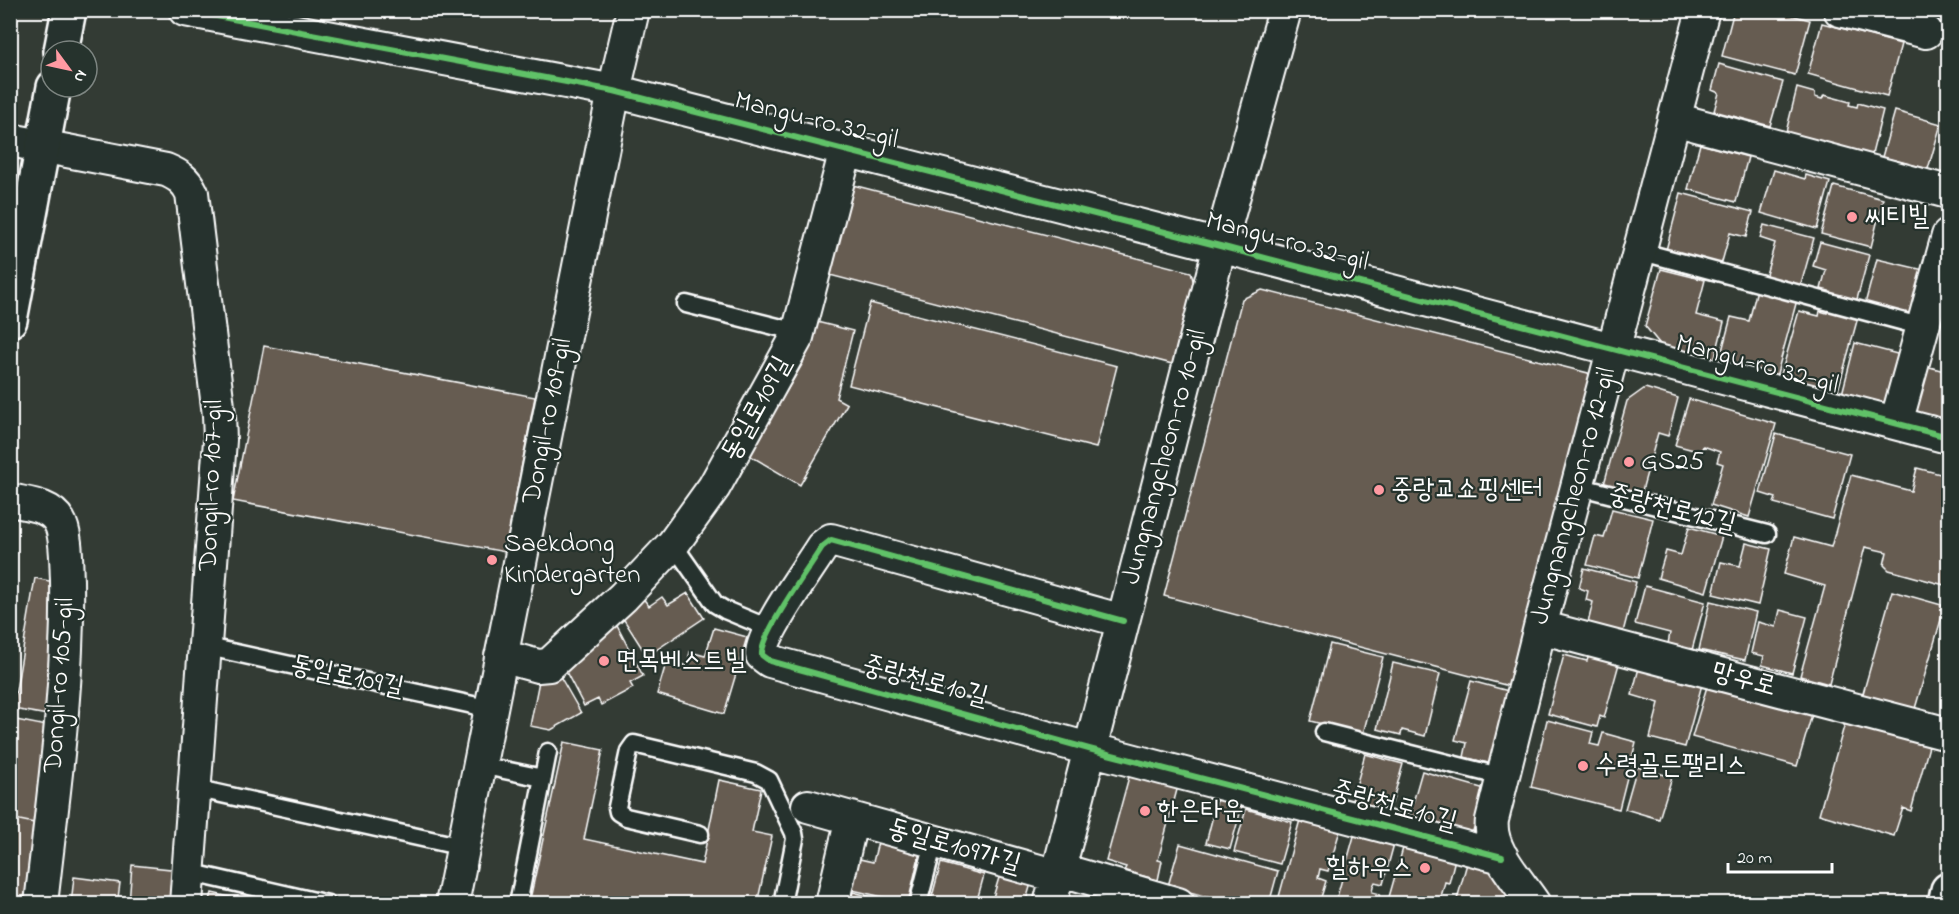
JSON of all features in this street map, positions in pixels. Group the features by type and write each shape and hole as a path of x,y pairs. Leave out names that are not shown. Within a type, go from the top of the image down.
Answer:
{"street":[{"path":"63,39 69,10"},
{"name":"Mangu-ro 32-gil","path":"185,10 614,91 1220,246 1948,437"},
{"name":"Dongil-ro 109-gil","path":"452,903 614,91 633,10"},
{"name":"Jungnangcheon-ro 10-gil","path":"1055,883 1220,246 1285,10"},
{"name":"Jungnangcheon-ro 12-gil","path":"1534,903 1503,857 1492,835 1491,827 1540,627 1703,10"},
{"path":"1840,10 1926,32"},
{"path":"10,320 52,99"},
{"path":"1674,119 1948,192"},
{"name":"Dongil-ro 107-gil","path":"10,140 166,170 177,174 186,182 192,193 219,415 219,451 186,903"},
{"name":"동일로109길","path":"501,656 538,666 549,665 615,604 673,544 708,497 798,332 846,150"},
{"path":"1896,423 1948,236"},
{"name":"Dongil-ro 105-gil","path":"10,500 45,508 55,514 63,532 66,567 66,676 41,903"},
{"name":"중랑천로10길","path":"1123,621 831,540 822,547 771,629 762,649 762,656 770,661 1089,749 1503,857"},
{"name":"망우로","path":"1540,627 1948,734"},
{"name":"동일로109가길","path":"808,806 934,842 1055,883 1178,903"},
{"name":"동일로109가길","path":"832,903 852,818"},
{"path":"1945,903 1948,890"}],"lane":[{"path":"1639,251 1923,327"},
{"name":"동일로109길","path":"686,304 798,332"},
{"name":"중랑천로12길","path":"1577,486 1767,534"},
{"path":"673,544 715,604 771,629"},
{"name":"동일로109길","path":"204,646 491,709"},
{"path":"1324,732 1503,777"},
{"path":"700,834 626,817 618,812 617,807 629,752 634,744 762,775 770,780 795,839 782,903"},
{"path":"518,903 548,752"},
{"path":"480,765 543,778"},
{"path":"194,788 463,847"},
{"path":"918,903 934,842"},
{"path":"188,872 328,903"}],"building":[{"path":"1740,10 1772,10 1810,20 1795,75 1722,56 1733,14"},
{"path":"1822,23 1901,44 1887,96 1808,74"},
{"path":"1719,64 1783,82 1770,126 1714,111 1719,93 1712,90"},
{"path":"1797,88 1815,93 1815,97 1822,99 1824,95 1850,102 1849,105 1857,107 1858,103 1883,110 1871,158 1785,136"},
{"path":"1895,111 1941,124 1928,169 1882,157"},
{"path":"1700,144 1748,157 1736,202 1688,189"},
{"path":"1774,170 1805,179 1806,175 1830,182 1817,229 1761,213"},
{"path":"849,184 1191,272 1200,309 1180,366 826,274"},
{"name":"씨티빌","path":"1834,186 1883,199 1871,247 1821,234"},
{"path":"1681,193 1753,212 1746,237 1730,233 1720,269 1665,254"},
{"path":"1764,225 1814,238 1800,288 1765,278 1775,243 1760,238"},
{"path":"1820,242 1869,255 1856,303 1827,295 1829,291 1821,289 1826,270 1813,266"},
{"path":"1877,259 1928,271 1916,318 1865,304"},
{"path":"1661,269 1705,280 1696,315 1724,322 1714,362 1664,349 1645,326"},
{"path":"1757,289 1797,300 1776,377 1719,362 1731,317 1749,321"},
{"name":"중랑교쇼핑센터","path":"1262,290 1588,373 1593,384 1513,687 1164,596 1242,299"},
{"path":"870,303 1117,366 1096,448 849,385"},
{"path":"1828,309 1858,317 1837,394 1780,378 1799,311 1819,316 1820,311 1827,313"},
{"path":"813,321 853,331 836,398 847,404 800,485 749,455 803,363"},
{"path":"1855,343 1905,356 1891,407 1842,394"},
{"path":"264,346 535,397 505,552 233,501"},
{"path":"1926,366 1948,372 1948,422 1912,411"},
{"path":"1645,388 1678,398 1668,436 1658,433 1641,494 1604,484 1627,401"},
{"path":"1689,399 1776,424 1749,517 1711,505 1723,464 1717,462 1720,452 1703,446 1701,452 1675,445"},
{"path":"1776,434 1850,454 1832,519 1774,503 1776,498 1760,493"},
{"path":"1917,468 1948,476 1948,586 1889,570 1884,565 1887,552 1865,547 1829,684 1800,676 1825,586 1784,574 1794,537 1831,547 1851,475 1911,491"},
{"path":"1612,509 1653,519 1638,578 1587,565 1595,536 1604,538"},
{"path":"1689,527 1722,536 1706,592 1658,578 1666,551 1681,555"},
{"path":"1746,543 1771,549 1758,605 1713,594 1721,562 1740,566"},
{"path":"1584,568 1636,582 1623,632 1588,623 1593,602 1586,600 1588,591 1579,588"},
{"path":"35,578 54,582 48,715 13,709"},
{"path":"1645,586 1705,602 1692,650 1668,644 1670,633 1635,624"},
{"path":"1892,591 1945,606 1914,712 1862,697"},
{"path":"688,593 704,618 647,656 619,612 642,597 649,606 662,597 668,605"},
{"path":"1710,601 1756,612 1745,660 1699,650"},
{"path":"1780,610 1807,617 1792,673 1762,665 1764,656 1751,653 1758,622 1776,627"},
{"name":"면목베스트빌","path":"615,622 643,676 630,683 633,688 601,705 598,699 584,706 563,666 586,654 582,647"},
{"path":"714,628 747,637 724,714 657,694 667,660 687,666 690,652 705,656"},
{"path":"1330,644 1383,657 1363,734 1310,721"},
{"path":"1590,652 1620,660 1604,718 1600,716 1597,727 1548,714 1564,655 1587,661"},
{"path":"1641,660 1704,677 1685,747 1650,738 1659,703 1632,695"},
{"path":"1393,663 1440,674 1425,736 1402,730 1401,735 1377,729"},
{"path":"557,671 581,713 551,730 530,726 539,681"},
{"path":"1471,681 1516,693 1496,765 1464,757 1467,743 1455,740"},
{"path":"1708,683 1813,711 1797,766 1692,737"},
{"path":"1847,716 1931,739 1911,811 1903,808 1894,836 1819,814"},
{"path":"11,719 47,726 39,824 10,818"},
{"name":"수령골든팰리스","path":"1547,720 1593,732 1590,744 1599,746 1603,733 1636,742 1619,809 1531,787"},
{"path":"564,742 603,750 584,839 702,864 719,780 761,789 752,832 772,836 757,904 529,904"},
{"path":"1365,754 1403,764 1392,803 1379,811 1351,804"},
{"path":"1637,767 1672,777 1659,819 1625,809"},
{"path":"1422,771 1485,789 1473,831 1465,836 1408,820"},
{"name":"한은타운","path":"1130,773 1178,786 1158,860 1162,861 1158,880 1124,871 1126,867 1106,861"},
{"path":"1219,792 1244,799 1230,849 1206,843"},
{"path":"1246,809 1292,822 1280,864 1234,852"},
{"path":"1301,816 1341,827 1328,871 1320,869 1318,878 1326,881 1319,904 1277,904"},
{"path":"10,818 39,824 24,898 10,895"},
{"path":"1356,829 1395,840 1383,884 1375,882 1373,886 1372,892 1380,894 1377,904 1335,904"},
{"path":"879,838 921,848 908,903 844,888 851,857 873,862"},
{"name":"힐하우스","path":"1405,841 1456,855 1449,883 1445,882 1439,904 1387,904"},
{"path":"1180,844 1278,871 1269,904 1233,904 1168,886"},
{"path":"1469,856 1491,861 1515,900 1514,904 1456,903"},
{"path":"941,863 984,875 976,904 930,904"},
{"path":"132,865 180,870 177,904 129,904"},
{"path":"1001,871 1032,880 1025,904 991,904"},
{"path":"74,877 120,883 118,898 123,899 122,904 71,904"},
{"path":"853,892 898,904 850,904"},
{"path":"212,893 260,904 209,904"}],"cycle path":[{"path":"185,10 614,91 1220,246 1948,437"},
{"path":"1123,621 831,540 822,547 786,601 763,645 762,655 770,661 1089,749 1502,857"}],"place":[{"name":"씨티빌","path":"1852,217"},
{"name":"GS25","path":"1629,462"},
{"name":"중랑교쇼핑센터","path":"1379,490"},
{"name":"Saekdong Kindergarten","path":"492,560"},
{"name":"면목베스트빌","path":"604,661"},
{"name":"수령골든팰리스","path":"1583,766"},
{"name":"한은타운","path":"1145,811"},
{"name":"힐하우스","path":"1425,868"}]}
